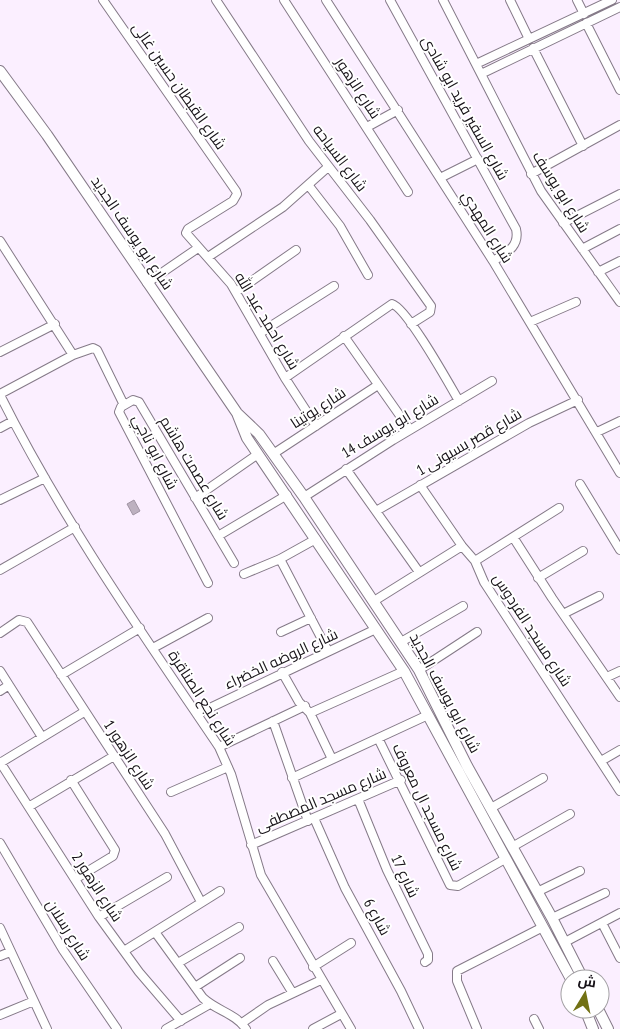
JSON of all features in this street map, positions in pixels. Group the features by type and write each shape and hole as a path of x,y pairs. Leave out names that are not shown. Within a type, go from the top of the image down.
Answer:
{"street":[{"name":"شارع القبطان حسين غالى","path":"103,0 238,194 236,198 188,229 187,235"},
{"name":"شارع السياحه","path":"216,0 328,167 376,227 431,306 430,312 411,324"},
{"name":"شارع الزهور","path":"284,0 408,192"},
{"name":"شارع المهدي","path":"326,0 493,261 617,462 620,473"},
{"name":"شارع السفير فريد ابو شادى","path":"390,0 516,229 517,242 514,247 493,261"},
{"name":"شارع ابو يوسف","path":"443,0 531,174 563,223 619,298"},
{"path":"510,0 529,39"},
{"path":"577,0 584,14"},
{"path":"476,64 612,0"},
{"path":"481,74 620,7"},
{"path":"586,23 620,90"},
{"path":"533,48 583,146"},
{"name":"شارع ابو يوسف الجديد","path":"1,75 47,135 237,413 263,440 304,497 401,642 419,670 467,766 552,918 578,969"},
{"path":"367,127 398,110"},
{"path":"531,174 620,125"},
{"path":"440,178 478,159"},
{"path":"208,257 269,217 309,186 328,167"},
{"path":"309,186 348,238 368,275"},
{"path":"563,223 620,194"},
{"path":"582,249 620,229"},
{"name":"شارع احمد عبد الله","path":"187,235 208,257 236,292 285,378 316,426"},
{"path":"0,241 3,251 74,355"},
{"path":"147,283 198,248"},
{"path":"236,292 296,250"},
{"path":"598,272 620,261"},
{"path":"260,333 334,286"},
{"path":"530,322 576,302"},
{"path":"285,378 388,304 396,305 411,324 459,401"},
{"path":"0,352 54,324"},
{"path":"344,336 410,430"},
{"name":"شارع ابو ناجي","path":"0,394 74,355 91,348 97,350 124,405 119,408 119,412 208,583"},
{"name":"شارع ابو يوسف 14","path":"304,497 346,469 492,381"},
{"name":"شارع يوتينا","path":"273,454 378,385"},
{"name":"شارع نجع الصناقرة","path":"0,394 13,421 75,528 116,594 219,747 228,767 261,875 320,980 351,1029"},
{"name":"شارع عصمت هاشم","path":"124,405 134,400 138,402 234,563"},
{"name":"شارع قصر بسيونى 1","path":"376,511 529,423 578,400"},
{"name":"شارع ابو يوسف الجديد","path":"237,413 242,430 404,671 566,969"},
{"path":"0,428 13,421"},
{"path":"597,432 620,421"},
{"path":"195,498 255,450 253,439 263,440"},
{"path":"346,469 419,572"},
{"path":"0,500 45,478"},
{"path":"580,484 619,547"},
{"name":"شارع مسجد الفردوس","path":"420,485 462,546 475,561 484,582 620,791"},
{"path":"218,536 286,494"},
{"path":"475,561 560,508"},
{"path":"0,570 75,528"},
{"path":"513,537 538,578 620,698"},
{"path":"244,574 280,560 316,539"},
{"path":"374,601 462,546"},
{"path":"538,578 583,551"},
{"path":"280,560 328,651"},
{"path":"563,614 599,596"},
{"path":"401,642 463,606"},
{"path":"153,648 208,618"},
{"path":"281,632 311,618"},
{"name":"شارع الزهور 1","path":"0,633 19,620 23,620 29,625 165,834 201,902"},
{"path":"61,675 140,628"},
{"name":"شارع الروضه الخضراء","path":"197,714 376,628"},
{"path":"419,670 477,632"},
{"path":"607,677 620,670"},
{"path":"0,671 42,737"},
{"path":"219,747 273,722 308,710 404,671"},
{"path":"282,672 299,702 308,710 332,760"},
{"path":"0,691 9,686"},
{"path":"0,762 84,712"},
{"path":"292,778 428,715"},
{"name":"شارع 6","path":"273,722 292,778 311,819 345,888 401,991 418,1029"},
{"name":"شارع مسجد ال معروف","path":"378,738 401,780 450,885 458,886 505,859"},
{"path":"601,761 620,750"},
{"path":"30,806 114,756"},
{"name":"شارع الزهور 2","path":"0,762 30,806 99,917 124,951 181,1020"},
{"path":"458,772 467,766"},
{"path":"171,792 228,767"},
{"path":"491,808 543,778"},
{"path":"71,780 115,846 113,856 75,879"},
{"name":"شارع مسجد المصطفى","path":"251,845 401,780"},
{"name":"شارع 17","path":"358,799 387,870 428,954 429,957 425,962"},
{"path":"512,847 570,814"},
{"name":"شارع رسلان","path":"0,842 62,950 117,1029"},
{"path":"537,892 580,871"},
{"path":"99,917 167,876"},
{"path":"124,951 220,891"},
{"path":"552,918 605,893"},
{"path":"565,942 620,913"},
{"path":"602,923 620,958"},
{"path":"178,963 239,927"},
{"path":"477,1029 457,981 457,971 543,927"},
{"path":"0,928 47,1029"},
{"path":"155,932 195,987 210,1004 233,1015 244,1026 268,1005 320,980"},
{"path":"313,967 352,943"},
{"path":"0,956 10,952"},
{"path":"195,987 240,958"},
{"path":"273,960 292,992"},
{"path":"0,1016 34,1001"},
{"path":"166,1029 210,1004"},
{"path":"313,1029 341,1014"},
{"path":"534,1019 539,1029"}],"building":[{"path":"134,500 140,511 133,515 127,504"}]}
